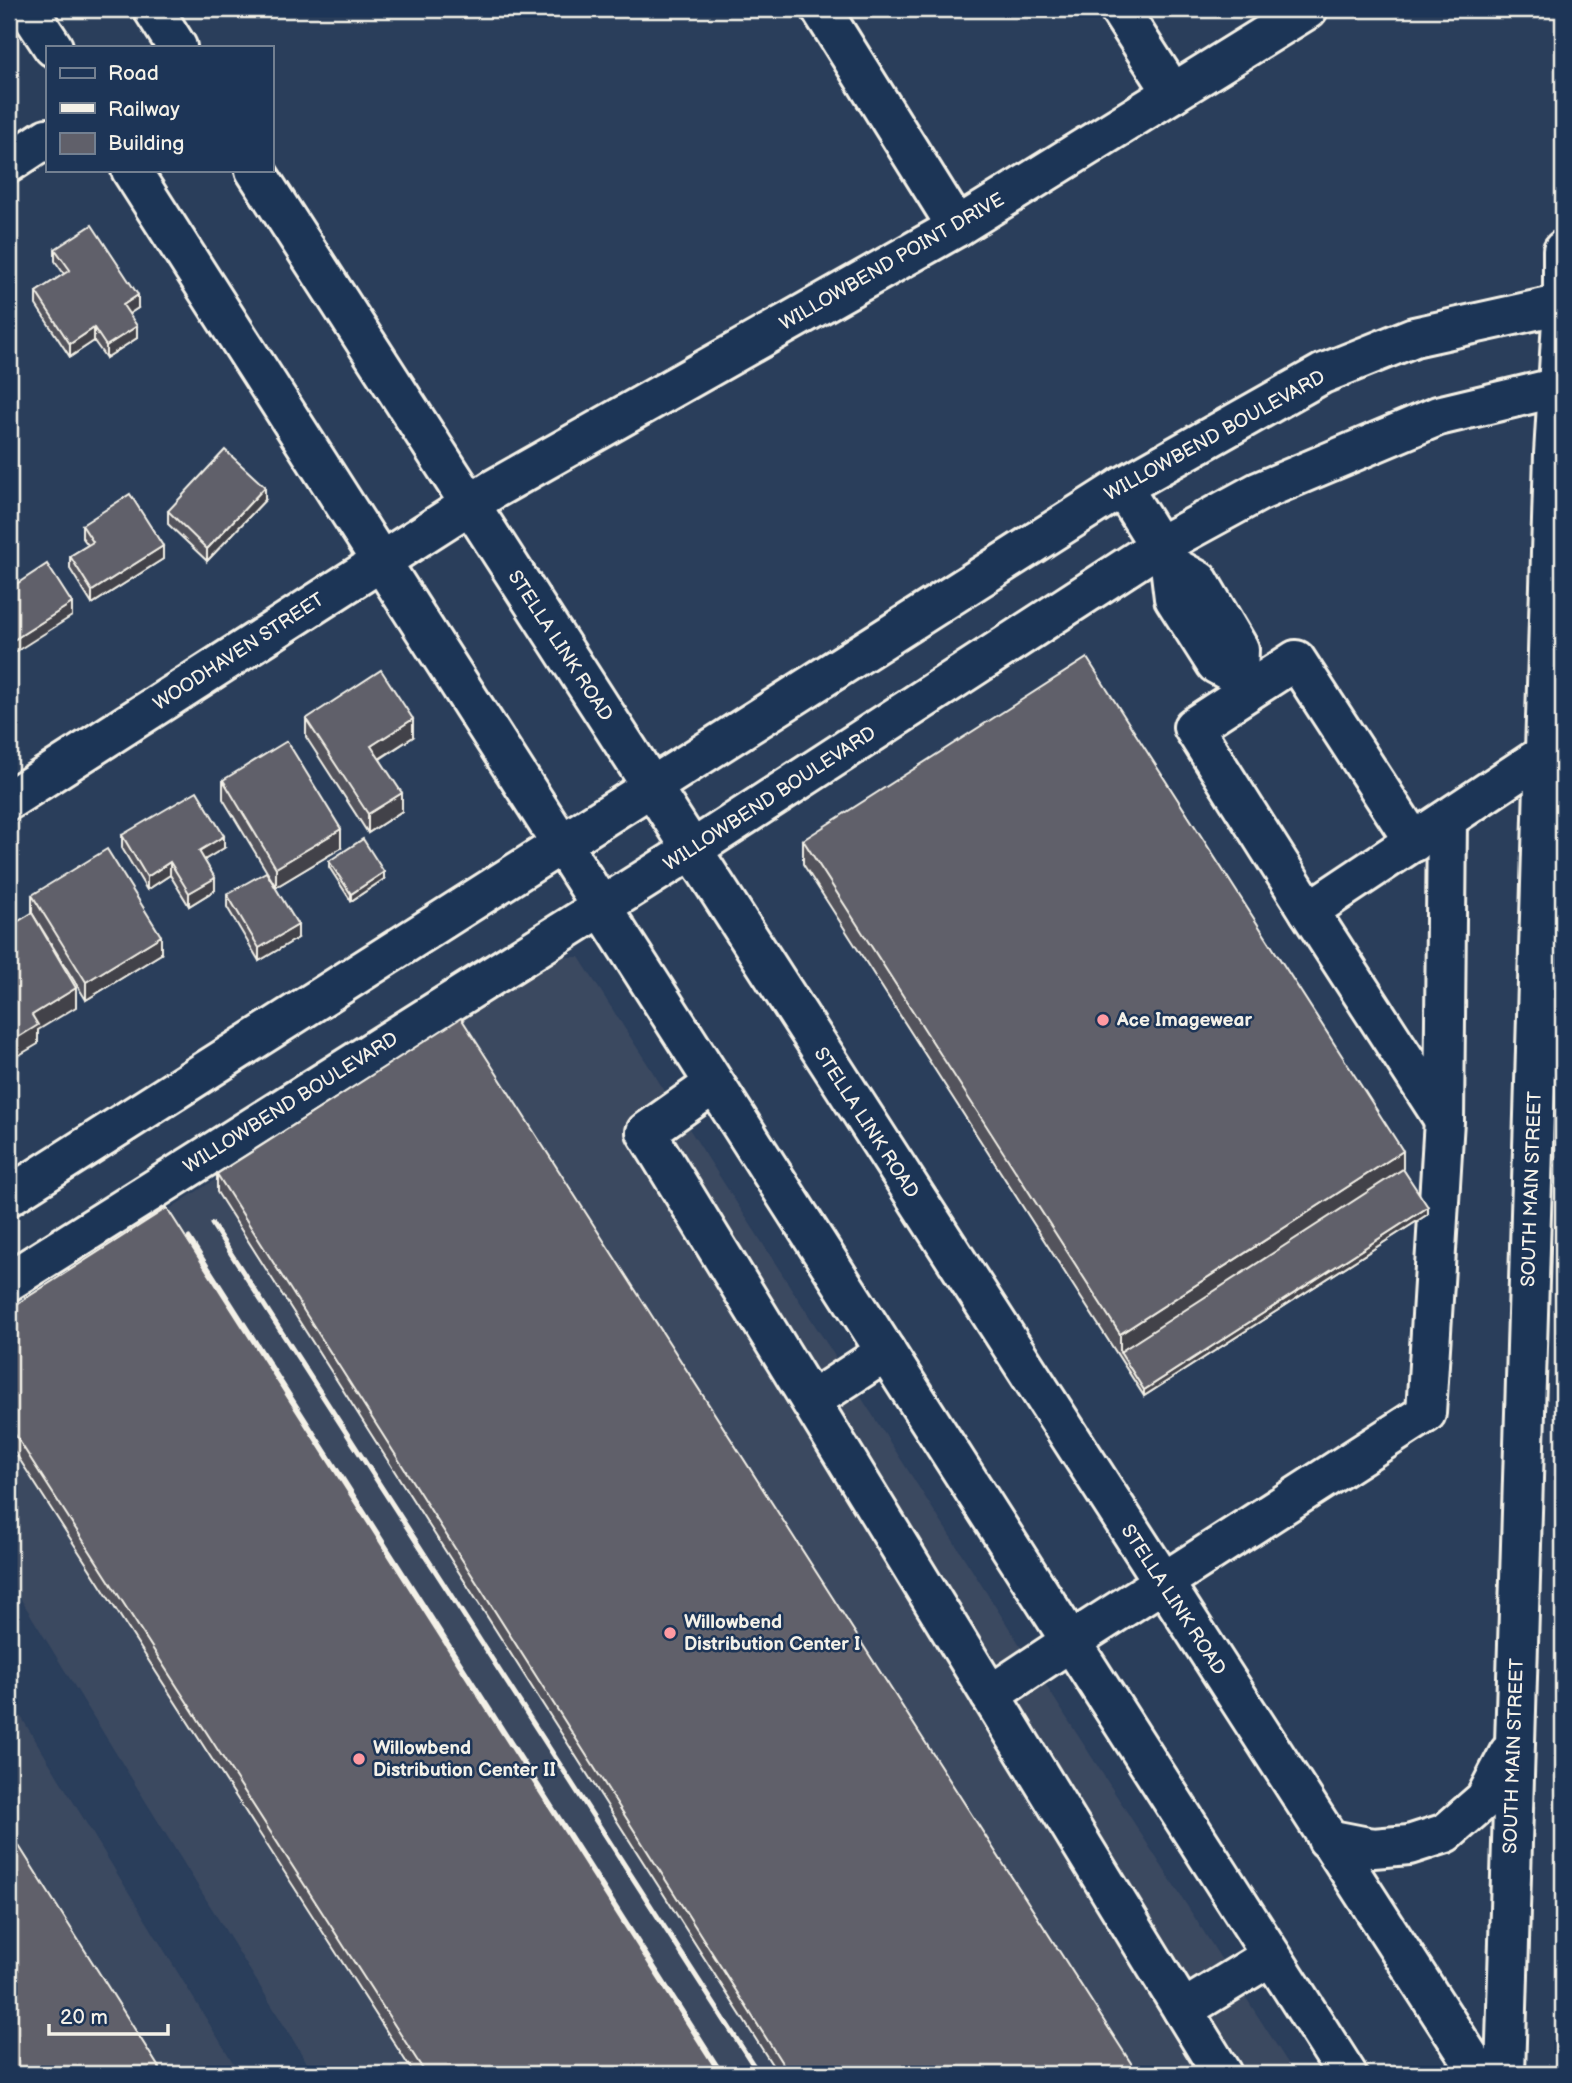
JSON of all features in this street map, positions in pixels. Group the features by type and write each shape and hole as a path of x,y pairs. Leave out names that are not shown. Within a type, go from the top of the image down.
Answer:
{"main road":[{"path":"28,9 52,46"},
{"path":"153,9 176,46"},
{"path":"821,9 957,227"},
{"path":"1119,9 1173,93"},
{"name":"WILLOWBEND POINT DRIVE","path":"469,505 957,227 1308,9"},
{"path":"9,163 46,139"},
{"path":"132,172 1347,2074"},
{"name":"STELLA LINK ROAD","path":"257,172 690,851 1480,2074"},
{"name":"SOUTH MAIN STREET","path":"1505,2074 1546,753 1557,559 1563,250"},
{"name":"WILLOWBEND BOULEVARD","path":"9,1196 1122,486 1322,374 1414,337 1563,304"},
{"name":"WILLOWBEND BOULEVARD","path":"9,1281 690,851 1165,556 1258,492 1437,416 1560,386"},
{"path":"1122,486 1165,556 1199,581 1239,649 1242,684"},
{"name":"WOODHAVEN STREET","path":"9,800 469,505"},
{"path":"1414,842 1296,660 1242,684 1192,727 1444,1120"},
{"path":"1309,911 1546,753"},
{"path":"990,1695 1426,1413 1444,1120 1447,820"},
{"path":"714,1084 646,1132 1222,2074"},
{"path":"811,1401 886,1352"},
{"path":"1327,1839 1373,1848 1409,1844 1446,1833 1485,1798 1514,1745"},
{"path":"1182,2010 1271,1956"}],"shaded area":[{"path":"561,957 579,957 1295,2074 314,2074 9,1580 9,1312"},
{"path":"9,1697 240,2074 9,2074"}],"building":[{"path":"92,225 138,295 123,305 137,326 106,346 94,328 70,344 36,292 70,270 55,249"},
{"path":"225,450 265,487 207,549 168,511"},
{"path":"130,494 163,546 92,591 70,556 93,542 82,525"},
{"path":"47,564 72,603 9,643 9,589"},
{"name":"Ace Imagewear","path":"1087,658 1403,1151 1120,1334 803,840"},
{"path":"381,670 413,719 371,746 402,793 368,814 306,719"},
{"path":"287,741 341,829 276,868 223,780"},
{"path":"197,791 224,836 199,851 215,878 189,893 170,862 147,877 122,835"},
{"path":"363,839 384,872 351,894 329,861"},
{"path":"107,849 161,936 86,982 32,895"},
{"path":"266,872 298,925 259,948 227,894"},
{"path":"32,913 76,988 32,1015 38,1025 9,1043 9,927"},
{"name":"Willowbend Distribution Center I","path":"461,1018 1138,2074 789,2074 217,1174"},
{"path":"1403,1169 1428,1207 1144,1390 1120,1352"},
{"name":"Willowbend Distribution Center II","path":"167,1208 719,2074 426,2074 9,1425 9,1309"},
{"path":"14,1838 163,2074 9,2074 9,1841"}],"railway":[{"path":"212,1224 759,2074"},
{"path":"189,1238 722,2074"}],"place":[{"name":"Ace Imagewear","path":"1103,1020"},
{"name":"Willowbend Distribution Center I","path":"670,1633"},
{"name":"Willowbend Distribution Center II","path":"359,1759"}]}
